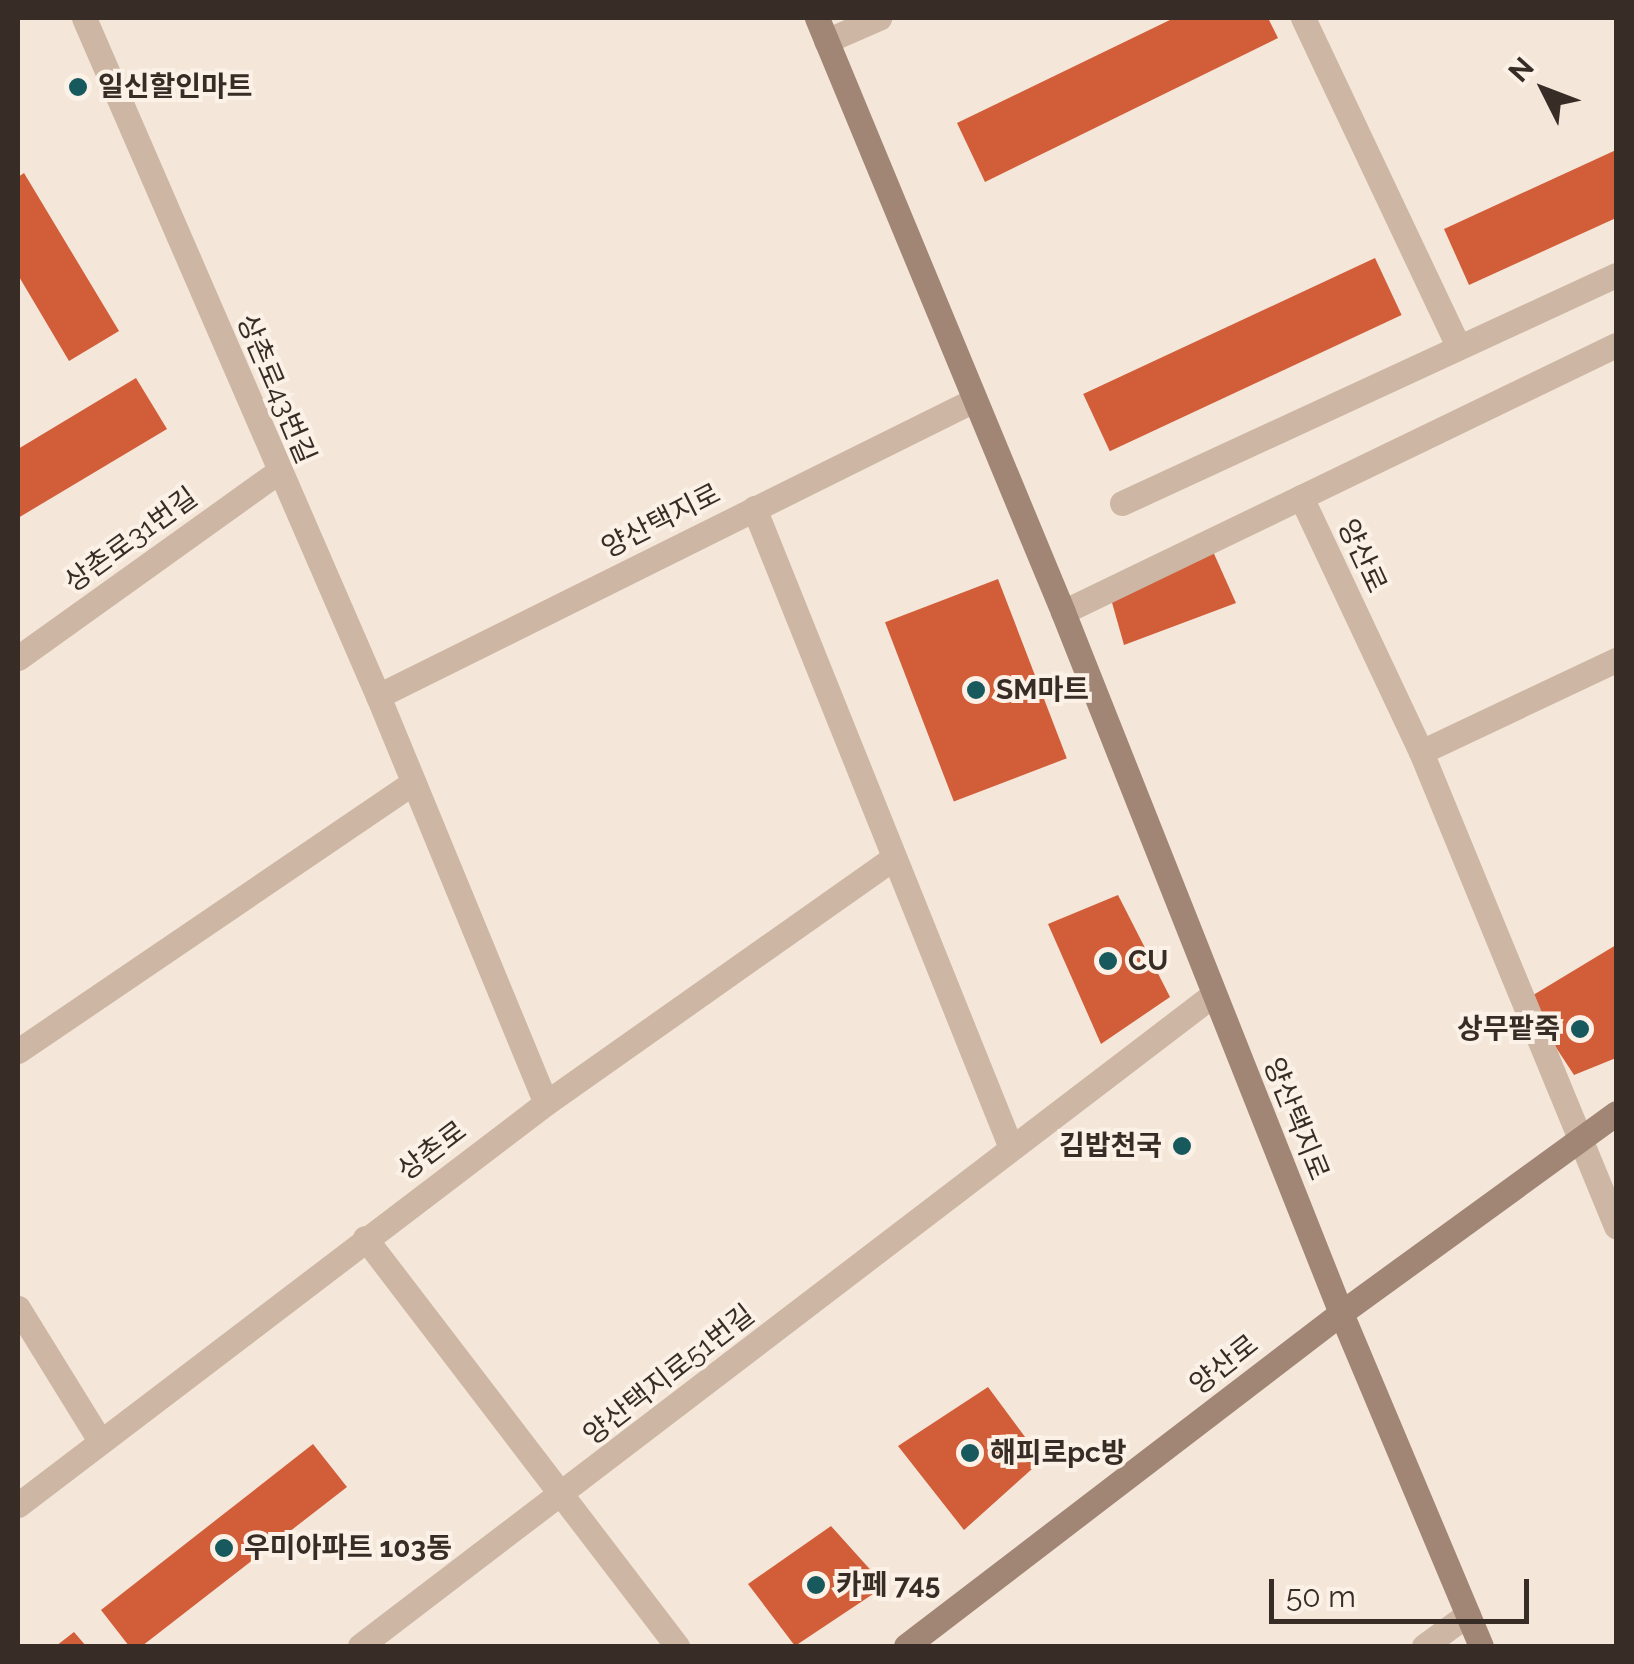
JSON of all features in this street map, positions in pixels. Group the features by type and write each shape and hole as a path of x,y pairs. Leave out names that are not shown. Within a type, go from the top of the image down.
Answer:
{"street":[{"name":"상촌로43번길","path":"84,18 378,696 546,1103"},
{"path":"822,30 879,18"},
{"path":"1303,18 1458,346"},
{"name":"양산택지로","path":"822,30 972,401 1063,612 1341,1313 1481,1646"},
{"path":"1122,504 1616,275"},
{"path":"1063,612 1616,345"},
{"name":"양산택지로","path":"378,696 972,401"},
{"name":"상촌로31번길","path":"18,658 278,471"},
{"name":"양산로","path":"1302,497 1421,752 1582,1137"},
{"path":"754,508 1010,1145"},
{"path":"1421,752 1616,660"},
{"path":"18,1051 413,783"},
{"name":"상촌로","path":"18,1504 546,1103 892,859"},
{"name":"양산택지로51번길","path":"360,1646 562,1496 1010,1145 1214,994"},
{"name":"양산로","path":"906,1646 1341,1313 1616,1113"},
{"path":"1582,1137 1616,1226"},
{"path":"364,1238 677,1646"},
{"path":"18,1308 100,1441"},
{"path":"1424,1646 1468,1614"}],"building":[{"path":"1174,18 1268,18 1278,38 985,182 957,123"},
{"path":"1616,150 1616,218 1469,285 1444,229"},
{"path":"24,173 119,331 69,361 18,275 18,177"},
{"path":"1375,258 1402,315 1110,451 1083,394"},
{"path":"136,378 167,429 18,518 18,449"},
{"path":"1211,547 1236,603 1124,645 1111,599"},
{"name":"SM마트","path":"998,579 1067,758 954,802 885,622"},
{"name":"CU","path":"1118,895 1170,997 1101,1044 1048,924"},
{"name":"상무팥죽","path":"1616,945 1616,1058 1574,1075 1525,1000"},
{"name":"해피로pc방","path":"988,1387 1042,1460 964,1530 898,1446"},
{"name":"우미아파트 103동","path":"313,1444 347,1487 142,1646 129,1646 101,1610"},
{"name":"카페 745","path":"831,1526 885,1586 795,1646 748,1584"},
{"path":"74,1632 86,1646 56,1646"}],"place":[{"name":"일신할인마트","path":"78,87"},
{"name":"SM마트","path":"976,690"},
{"name":"CU","path":"1108,961"},
{"name":"상무팥죽","path":"1580,1029"},
{"name":"김밥천국","path":"1182,1146"},
{"name":"해피로pc방","path":"970,1453"},
{"name":"우미아파트 103동","path":"224,1548"},
{"name":"카페 745","path":"816,1585"}]}
